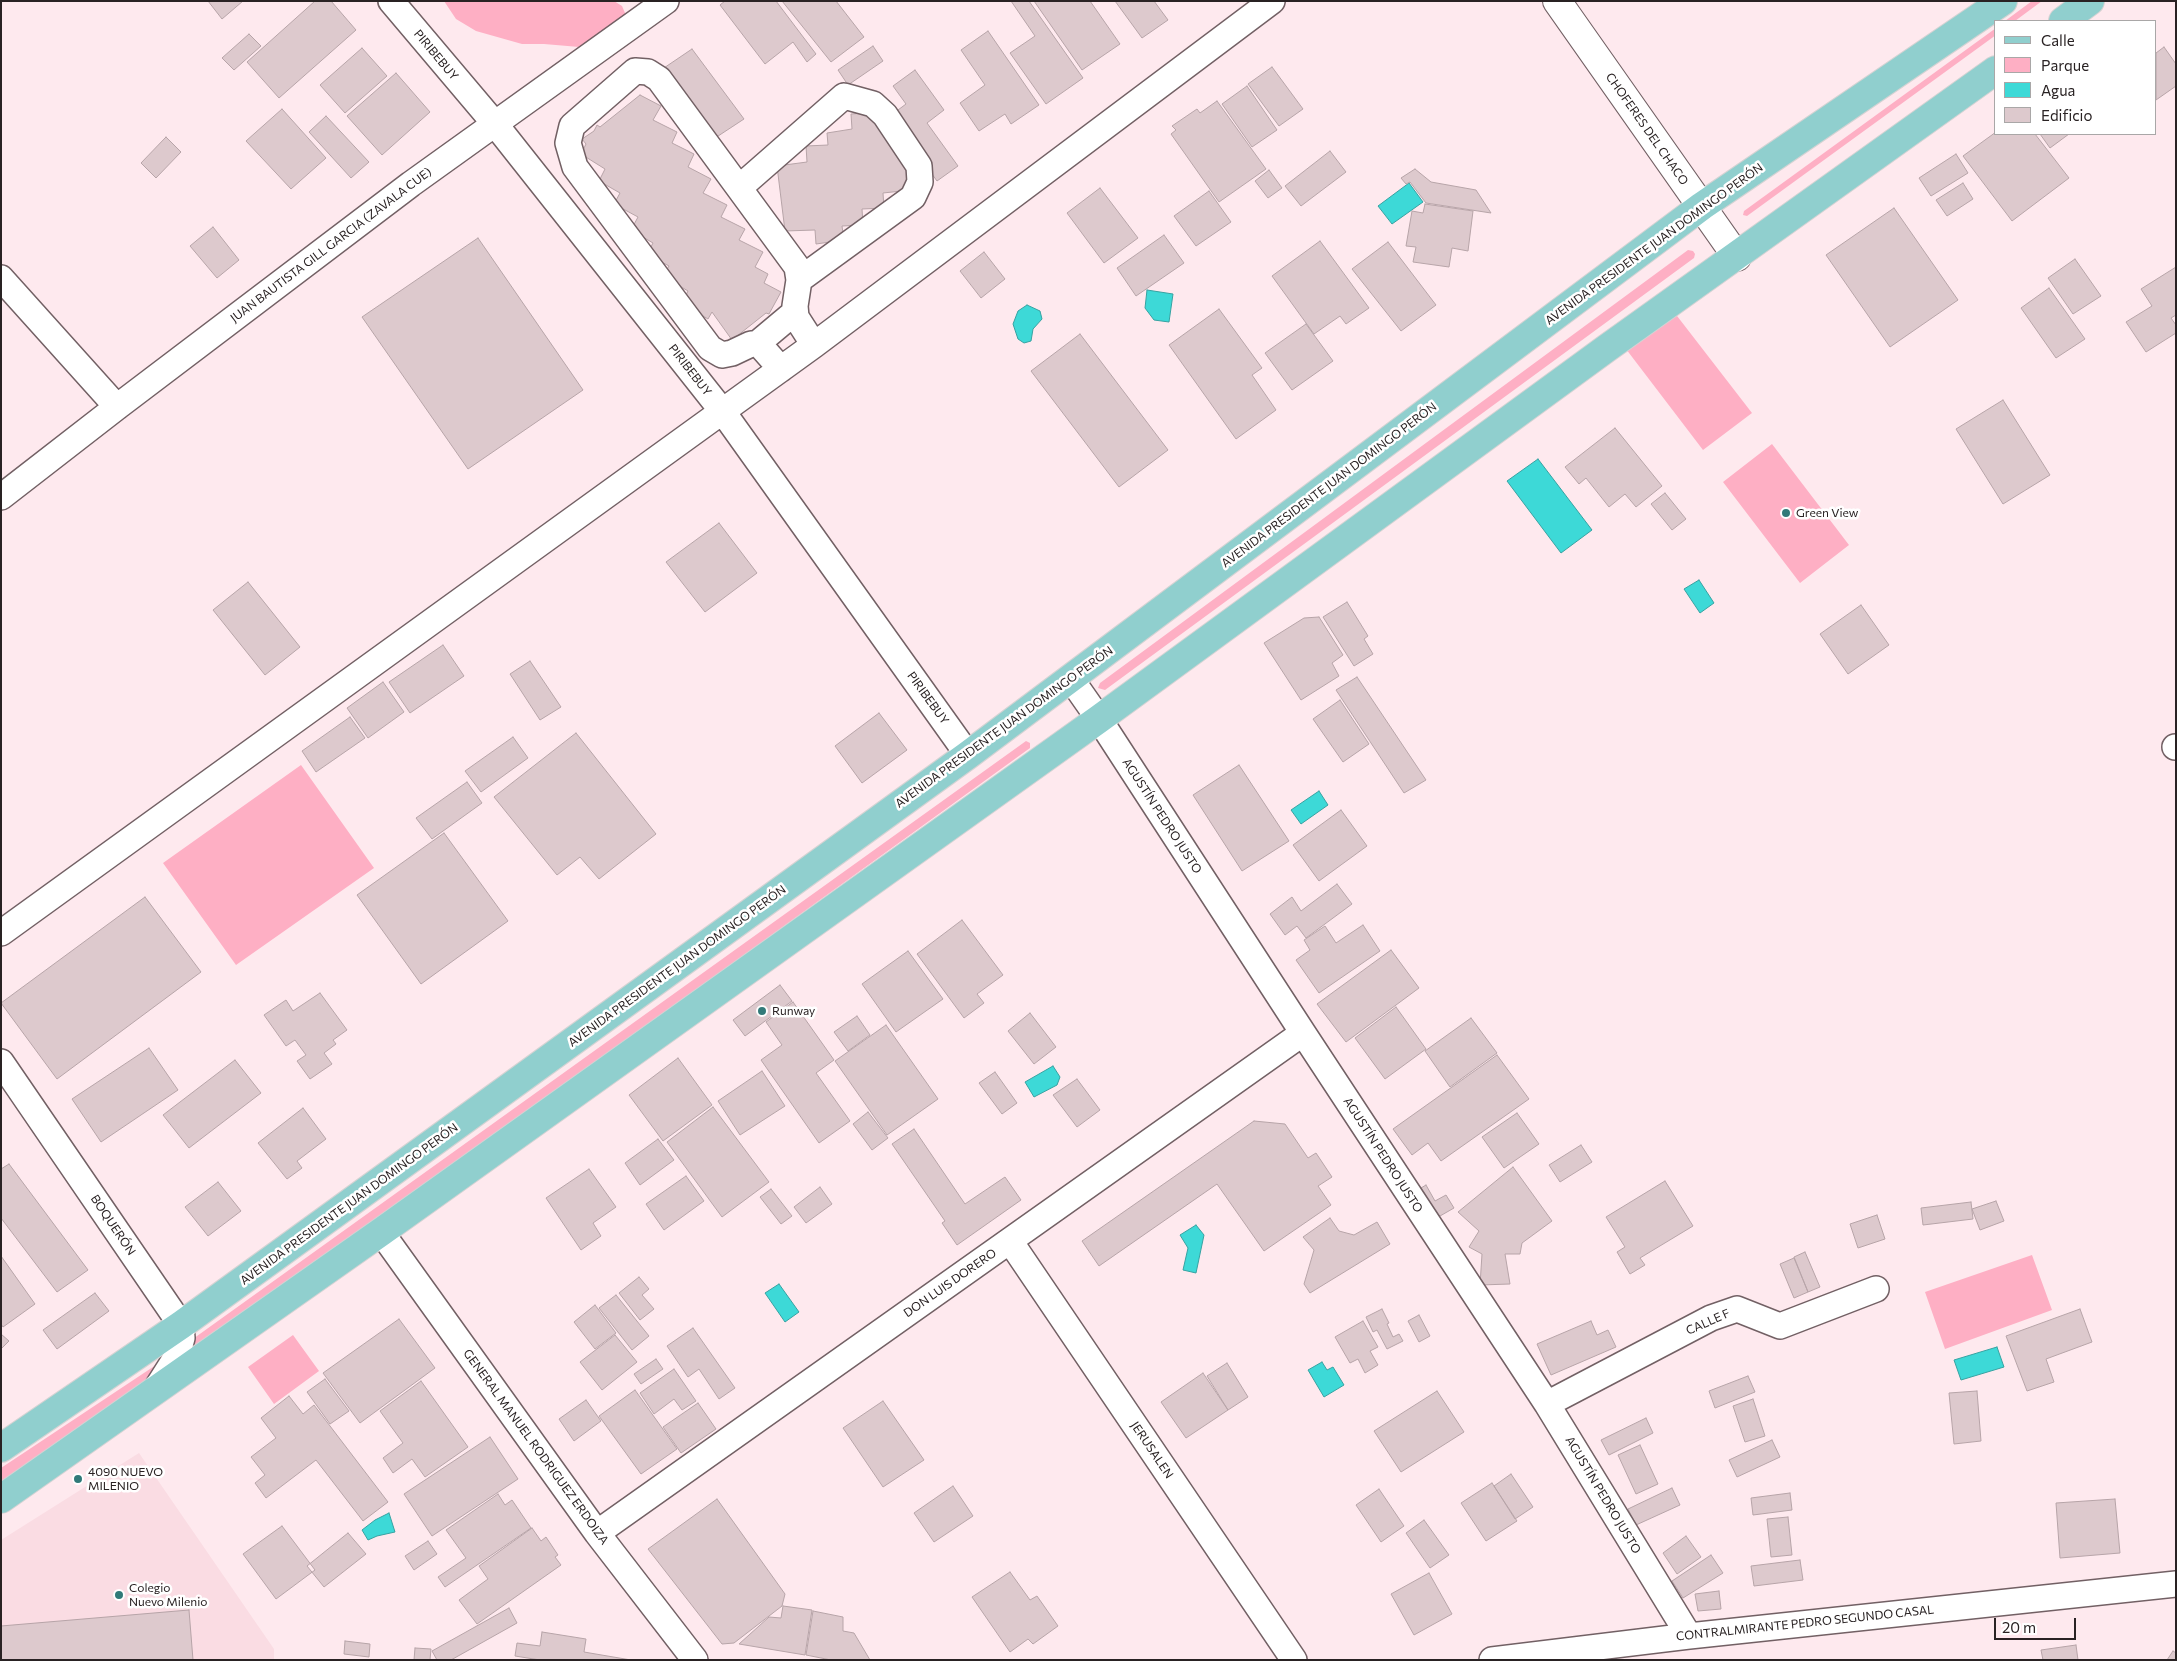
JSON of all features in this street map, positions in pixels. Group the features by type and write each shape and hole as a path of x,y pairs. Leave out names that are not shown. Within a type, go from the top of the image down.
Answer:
{"main road":[{"name":"CHOFERES DEL CHACO","path":"1557,1 1737,257"},
{"name":"AVENIDA PRESIDENTE JUAN DOMINGO PERÓN","path":"1,1448 181,1325 968,755 1702,206 2003,1"},
{"path":"2064,20 2090,1"},
{"path":"1,1499 381,1232 1100,719 1607,348 1737,257 1994,71"}],"street":[{"name":"PIRIBEBUY","path":"392,1 495,124 723,412 968,755"},
{"name":"JUAN BAUTISTA GILL GARCIA (ZAVALA CUE)","path":"1,497 411,184 666,1"},
{"path":"1,933 814,346 1272,1"},
{"path":"795,312 758,343 750,344 732,353 722,355 710,348 575,167 568,143 572,126 635,71 648,72 659,79 796,268 800,280 795,312 800,325 814,346"},
{"path":"739,188 844,96 859,98 873,104 885,115 919,166 920,182 913,197 800,280"},
{"path":"1,278 117,407"},
{"path":"758,343 781,370"},
{"name":"AGUSTÍN PEDRO JUSTO","path":"1071,679 1100,719 1302,1033 1547,1404 1689,1636"},
{"name":"DON LUIS DORERO","path":"597,1533 1302,1033"},
{"name":"BOQUERÓN","path":"1,1062 181,1325"},
{"name":"GENERAL MANUEL RODRIGUEZ ERDOIZA","path":"381,1232 597,1533 695,1660"},
{"name":"JERUSALEN","path":"1010,1240 1294,1660"},
{"name":"CALLE F","path":"1547,1404 1711,1318 1737,1309 1780,1326 1876,1289"},
{"path":"153,1393 177,1356 182,1338 181,1325"},
{"name":"CONTRALMIRANTE PEDRO SEGUNDO CASAL","path":"1492,1660 1689,1636 2176,1584"}],"shaded area":[{"name":"Colegio Nuevo Milenio","path":"139,1453 274,1649 274,1660 1,1660 1,1540"}],"green space":[{"path":"444,1 614,1 622,6 631,27 591,48 522,44 476,31 456,19"},
{"path":"2032,1 2042,1 2016,20 2006,20"},
{"path":"1994,29 1994,36 1747,216 1743,215 1744,211"},
{"path":"1688,250 1693,251 1695,254 1694,258 1105,690 1098,688 1100,683"},
{"path":"1674,312 1752,413 1703,450 1626,349"},
{"name":"Green View","path":"1772,444 1849,545 1800,583 1723,482"},
{"path":"1026,741 1030,743 1030,748 170,1370 1,1483 1,1468 165,1359"},
{"path":"301,765 374,868 236,965 163,863"},
{"path":"2032,1255 2052,1310 1945,1349 1925,1292"},
{"path":"293,1335 319,1371 274,1404 248,1367"}],"water":[{"path":"1409,183 1423,202 1392,224 1378,206"},
{"path":"1147,290 1173,294 1169,322 1154,320 1145,308"},
{"path":"1027,305 1040,311 1042,319 1033,329 1031,341 1024,343 1018,339 1013,324 1018,311"},
{"path":"1538,459 1592,530 1561,553 1507,481"},
{"path":"1699,580 1714,603 1700,613 1684,589"},
{"path":"1319,791 1328,805 1301,824 1291,810"},
{"path":"1053,1066 1060,1077 1057,1085 1034,1097 1025,1082"},
{"path":"1196,1225 1204,1235 1196,1273 1183,1270 1188,1248 1180,1235"},
{"path":"779,1284 799,1312 785,1322 765,1293"},
{"path":"1997,1347 2004,1367 1961,1380 1954,1360"},
{"path":"1322,1362 1327,1370 1333,1367 1344,1385 1324,1397 1308,1370"},
{"path":"389,1513 395,1532 368,1540 362,1530 375,1520"}],"building":[{"path":"208,1 243,1 222,19"},
{"path":"315,1 331,1 356,30 279,98 247,62"},
{"path":"725,1 776,1 816,54 807,62 793,42 765,64 720,5"},
{"path":"782,1 836,1 864,37 831,62"},
{"path":"1011,1 1029,1 1083,78 1046,104 1010,53 1035,36"},
{"path":"1034,1 1090,1 1120,44 1082,70"},
{"path":"1115,1 1154,1 1168,20 1142,38"},
{"path":"988,31 1039,105 1011,124 1005,114 979,131 960,103 985,85 961,50"},
{"path":"249,34 261,46 234,70 222,58"},
{"path":"873,46 883,61 848,85 838,70"},
{"path":"2164,47 2176,64 2176,86 2157,99 2157,52"},
{"path":"362,48 387,76 345,113 320,85"},
{"path":"692,49 744,119 709,142 658,72"},
{"path":"1272,67 1303,109 1279,126 1248,84"},
{"path":"915,70 944,110 927,123 958,166 937,181 890,116 906,104 893,86"},
{"path":"396,73 430,112 382,155 347,116"},
{"path":"1247,86 1277,130 1252,147 1222,104"},
{"path":"640,95 661,106 653,120 677,132 672,143 694,154 688,167 711,179 703,193 727,205 721,217 745,229 739,240 763,252 755,267 768,274 764,283 781,292 769,314 766,313 732,340 712,312 708,319 682,303 688,291 663,276 669,266 647,254 653,243 631,230 638,217 614,204 620,193 599,181 605,169 581,154 586,144 582,139 594,131 597,125 600,127"},
{"path":"1217,101 1266,169 1219,202 1171,134 1176,130 1172,126 1197,109 1200,113"},
{"path":"282,109 326,158 291,189 246,141"},
{"path":"878,112 879,129 886,125 909,159 911,190 883,193 884,208 862,209 863,225 842,226 844,240 816,244 815,230 785,231 777,166 807,162 806,146 828,145 827,133 852,129 851,114"},
{"path":"326,116 369,162 351,178 309,132"},
{"path":"1994,133 1994,135 2036,135 2069,178 2012,221 1963,156"},
{"path":"2041,135 2068,135 2050,148"},
{"path":"166,137 181,152 156,178 141,163"},
{"path":"1330,151 1346,172 1301,206 1285,186"},
{"path":"1956,154 1968,173 1931,196 1919,178"},
{"path":"1415,169 1431,182 1476,190 1491,213 1426,203 1410,182 1406,184 1401,178"},
{"path":"1269,170 1282,188 1268,198 1255,181"},
{"path":"1963,183 1973,199 1947,216 1936,200"},
{"path":"1100,188 1138,238 1104,263 1067,213"},
{"path":"1209,191 1231,222 1196,246 1174,216"},
{"path":"1425,204 1473,211 1468,251 1452,248 1449,267 1413,262 1416,247 1406,246 1412,211 1423,213"},
{"path":"1894,208 1958,300 1890,347 1826,255"},
{"path":"213,227 239,260 217,278 190,246"},
{"path":"1164,235 1184,263 1136,296 1117,268"},
{"path":"478,238 583,390 468,469 362,317"},
{"path":"1320,241 1369,308 1346,324 1340,316 1314,334 1272,276"},
{"path":"1388,242 1436,305 1401,331 1352,269"},
{"path":"984,252 1005,279 981,298 960,271"},
{"path":"2075,259 2101,296 2073,314 2048,278"},
{"path":"2176,267 2176,315 2171,318 2176,325 2176,333 2146,352 2126,322 2152,306 2141,289"},
{"path":"2049,288 2085,339 2056,358 2021,308"},
{"path":"1219,309 1262,368 1252,375 1276,410 1236,439 1169,345"},
{"path":"1306,324 1333,361 1292,390 1265,353"},
{"path":"1080,334 1168,450 1119,487 1031,371"},
{"path":"2003,400 2050,475 2003,504 1956,429"},
{"path":"1615,428 1662,486 1636,507 1625,494 1609,507 1586,478 1579,484 1565,467"},
{"path":"1665,493 1686,519 1672,530 1651,504"},
{"path":"719,523 757,573 705,612 666,562"},
{"path":"248,582 300,647 265,675 213,610"},
{"path":"1347,602 1368,636 1364,639 1373,654 1354,666 1323,617"},
{"path":"1861,605 1889,645 1848,674 1820,634"},
{"path":"1319,617 1343,655 1332,663 1339,676 1301,700 1264,643 1304,618"},
{"path":"443,645 464,676 410,713 389,682"},
{"path":"530,661 561,707 540,720 510,674"},
{"path":"1357,677 1426,780 1404,793 1336,690"},
{"path":"383,682 404,712 368,738 347,708"},
{"path":"1340,700 1369,744 1343,762 1313,719"},
{"path":"879,713 907,750 862,783 835,746"},
{"path":"350,717 365,738 316,772 302,751"},
{"path":"576,733 656,834 599,879 580,857 557,875 494,797"},
{"path":"513,737 528,758 481,792 465,771"},
{"path":"1239,765 1289,841 1242,871 1193,795"},
{"path":"467,782 482,803 432,839 416,818"},
{"path":"1341,810 1367,846 1319,881 1293,845"},
{"path":"444,833 508,921 421,984 357,895"},
{"path":"1337,884 1352,904 1306,938 1297,926 1285,935 1270,914 1292,897 1301,911"},
{"path":"145,897 201,972 57,1079 1,1003"},
{"path":"962,920 1003,975 977,994 984,1003 964,1018 917,954"},
{"path":"1363,925 1380,951 1319,993 1296,960 1310,950 1304,940 1325,926 1336,943"},
{"path":"1391,950 1419,988 1346,1042 1317,1004"},
{"path":"908,951 943,999 896,1032 862,984"},
{"name":"Runway","path":"780,985 792,1001 745,1036 733,1020"},
{"path":"320,993 347,1030 333,1040 336,1044 324,1053 332,1064 310,1079 297,1061 306,1055 295,1040 286,1046 264,1015 286,1000 293,1011"},
{"path":"793,1002 834,1060 816,1073 850,1121 819,1143 761,1060 782,1045 766,1022"},
{"path":"1396,1007 1426,1049 1385,1079 1355,1038"},
{"path":"1030,1013 1056,1047 1034,1064 1008,1031"},
{"path":"857,1016 870,1035 848,1051 834,1032"},
{"path":"1471,1018 1497,1053 1450,1087 1425,1051"},
{"path":"886,1025 938,1099 887,1135 835,1061"},
{"path":"149,1048 178,1090 101,1142 72,1099"},
{"path":"1497,1055 1529,1099 1441,1161 1428,1143 1412,1155 1393,1129"},
{"path":"678,1058 712,1105 663,1141 629,1095"},
{"path":"235,1060 261,1093 189,1148 163,1115"},
{"path":"762,1071 785,1106 740,1135 718,1101"},
{"path":"995,1072 1017,1103 1002,1114 979,1083"},
{"path":"1077,1079 1100,1110 1077,1127 1053,1095"},
{"path":"713,1107 769,1182 722,1217 667,1142"},
{"path":"303,1108 326,1139 297,1161 302,1168 287,1179 258,1143"},
{"path":"868,1112 888,1138 872,1150 853,1124"},
{"path":"1517,1113 1539,1144 1504,1168 1482,1137"},
{"path":"1254,1121 1285,1124 1308,1158 1316,1153 1332,1177 1318,1186 1331,1205 1264,1251 1217,1184 1099,1266 1082,1241"},
{"path":"914,1129 965,1204 1005,1177 1021,1200 957,1245 942,1223 945,1221 892,1144"},
{"path":"658,1139 674,1160 640,1185 625,1163"},
{"path":"1581,1145 1592,1162 1560,1182 1549,1165"},
{"path":"9,1164 88,1270 57,1292 1,1218 1,1169"},
{"path":"1513,1167 1552,1221 1522,1243 1520,1254 1505,1254 1510,1284 1480,1285 1482,1254 1469,1247 1479,1231 1458,1212"},
{"path":"589,1169 616,1207 593,1223 601,1236 581,1250 546,1198"},
{"path":"686,1176 704,1201 664,1230 646,1204"},
{"path":"1665,1181 1693,1226 1640,1258 1645,1265 1630,1274 1617,1252 1625,1247 1606,1217"},
{"path":"218,1182 241,1211 208,1236 185,1207"},
{"path":"1426,1185 1435,1201 1446,1195 1454,1208 1433,1220 1416,1191"},
{"path":"820,1187 832,1204 806,1223 794,1207"},
{"path":"771,1189 792,1216 781,1224 760,1197"},
{"path":"1996,1201 2004,1221 1980,1230 1972,1209"},
{"path":"1971,1202 1973,1219 1923,1225 1921,1208"},
{"path":"1877,1215 1885,1239 1858,1248 1850,1224"},
{"path":"1330,1218 1339,1231 1354,1235 1377,1222 1390,1244 1310,1293 1304,1284 1314,1250 1303,1237"},
{"path":"1805,1252 1820,1287 1808,1292 1794,1257"},
{"path":"1,1256 35,1304 3,1327 1,1324"},
{"path":"1794,1258 1808,1292 1794,1298 1780,1264"},
{"path":"639,1277 649,1289 642,1295 654,1309 640,1320 619,1293"},
{"path":"95,1293 109,1311 57,1349 43,1330"},
{"path":"616,1295 649,1336 632,1350 599,1308"},
{"path":"595,1305 616,1333 595,1349 574,1322"},
{"path":"1382,1309 1393,1337 1399,1334 1403,1341 1387,1349 1377,1330 1373,1332 1366,1317"},
{"path":"2080,1309 2092,1342 2046,1359 2054,1382 2027,1391 2006,1336"},
{"path":"1419,1315 1430,1336 1419,1342 1408,1321"},
{"path":"399,1319 435,1368 360,1423 323,1373"},
{"path":"1363,1321 1378,1347 1370,1351 1378,1365 1365,1373 1358,1359 1350,1363 1335,1337"},
{"path":"1591,1321 1597,1335 1608,1330 1616,1347 1551,1375 1537,1344"},
{"path":"693,1328 735,1388 719,1399 699,1369 688,1377 667,1346"},
{"path":"1,1334 9,1341 1,1349"},
{"path":"615,1335 637,1362 602,1390 580,1362"},
{"path":"656,1359 663,1369 641,1384 634,1374"},
{"path":"1227,1363 1248,1397 1228,1410 1207,1376"},
{"path":"674,1369 696,1401 682,1410 674,1399 654,1414 640,1393"},
{"path":"1203,1373 1228,1410 1186,1438 1161,1402"},
{"path":"1748,1376 1755,1392 1715,1408 1709,1391"},
{"path":"325,1379 349,1411 330,1424 307,1392"},
{"path":"421,1381 468,1447 425,1477 412,1459 393,1473 383,1458 403,1443 380,1411"},
{"path":"635,1390 677,1449 641,1474 599,1416"},
{"path":"1437,1391 1464,1432 1401,1472 1374,1431"},
{"path":"1977,1391 1981,1441 1954,1444 1949,1393"},
{"path":"289,1396 303,1414 314,1405 388,1502 363,1521 316,1460 266,1498 255,1483 265,1475 251,1457 276,1438 261,1418"},
{"path":"1753,1399 1765,1436 1745,1442 1733,1406"},
{"path":"586,1400 601,1421 574,1441 559,1419"},
{"path":"883,1401 924,1460 883,1487 843,1428"},
{"path":"698,1403 716,1429 681,1453 663,1427"},
{"path":"1646,1418 1653,1433 1609,1455 1601,1440"},
{"path":"490,1437 518,1479 432,1536 404,1494"},
{"path":"1772,1440 1780,1457 1737,1477 1729,1460"},
{"path":"1640,1445 1658,1484 1636,1494 1618,1455"},
{"path":"1511,1474 1533,1507 1515,1519 1494,1486"},
{"path":"1492,1483 1517,1521 1486,1541 1461,1503"},
{"path":"953,1486 973,1516 934,1542 914,1513"},
{"path":"1672,1488 1680,1505 1636,1525 1628,1509"},
{"path":"1379,1489 1404,1526 1381,1542 1356,1505"},
{"path":"1790,1493 1792,1510 1753,1515 1751,1498"},
{"path":"498,1494 505,1505 512,1500 531,1528 445,1587 438,1577 466,1558 446,1530"},
{"path":"717,1499 785,1594 782,1606 734,1643 722,1644 648,1549"},
{"path":"2115,1499 2120,1553 2060,1558 2056,1503"},
{"path":"1788,1517 1792,1555 1771,1557 1767,1519"},
{"path":"1424,1520 1449,1555 1430,1568 1406,1533"},
{"path":"282,1526 315,1570 276,1599 243,1554"},
{"path":"532,1528 541,1541 546,1537 558,1555 555,1557 561,1565 477,1624 459,1600 488,1579 479,1566"},
{"path":"348,1533 366,1554 324,1587 307,1566"},
{"path":"1686,1536 1701,1557 1677,1574 1663,1553"},
{"path":"428,1541 437,1554 414,1570 405,1556"},
{"path":"1711,1555 1723,1573 1683,1598 1672,1581"},
{"path":"1800,1560 1803,1580 1754,1586 1751,1566"},
{"path":"1010,1572 1030,1600 1037,1596 1058,1626 1033,1644 1028,1639 1010,1652 972,1597"},
{"path":"1429,1573 1452,1614 1414,1635 1391,1594"},
{"path":"1719,1591 1721,1609 1698,1611 1695,1594"},
{"path":"783,1606 812,1610 805,1655 739,1644 769,1617 781,1618"},
{"path":"509,1608 517,1623 451,1660 437,1660 432,1651"},
{"path":"189,1610 193,1660 1,1660 1,1626"},
{"path":"813,1611 843,1617 843,1631 854,1633 870,1660 831,1660 806,1655"},
{"path":"542,1632 586,1639 584,1652 631,1660 540,1660 515,1656 517,1643 540,1646"},
{"path":"345,1641 370,1644 369,1657 344,1654"},
{"path":"2076,1645 2078,1660 2043,1660 2041,1650"},
{"path":"415,1648 431,1649 430,1660 414,1660"},
{"path":"2173,1651 2176,1653 2176,1660 2167,1660"}],"place":[{"name":"Green View","path":"1786,513"},
{"name":"Runway","path":"762,1011"},
{"name":"4090 NUEVO MILENIO","path":"78,1479"},
{"name":"Colegio Nuevo Milenio","path":"119,1595"}]}
